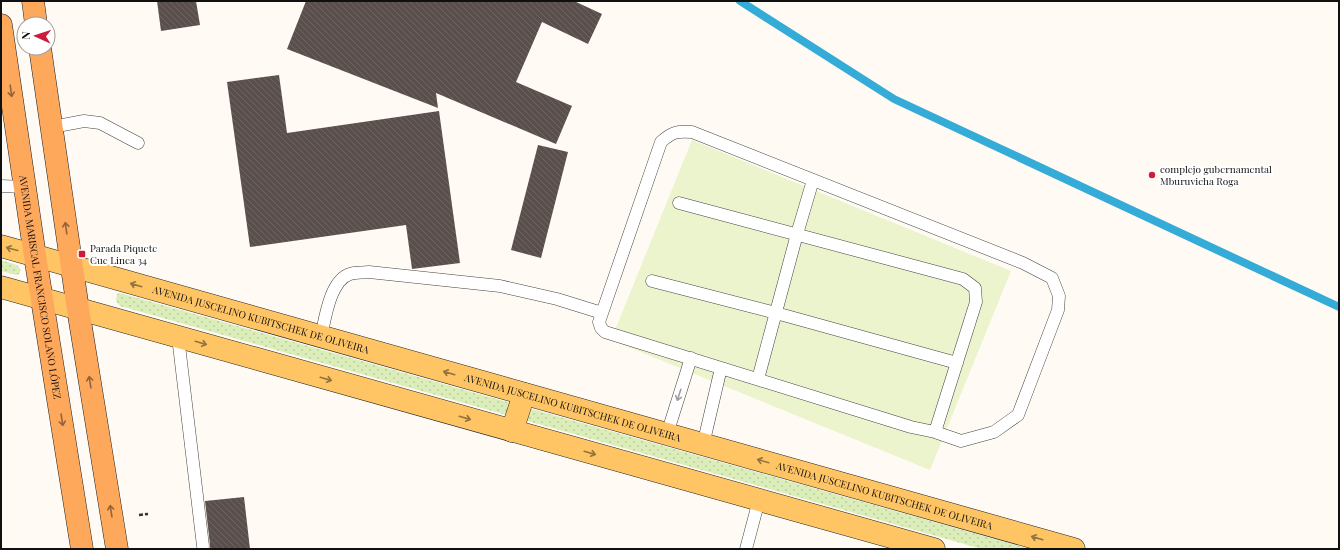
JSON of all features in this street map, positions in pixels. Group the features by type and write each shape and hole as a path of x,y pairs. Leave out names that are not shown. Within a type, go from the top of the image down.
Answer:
{"highway":[{"path":"33,1 35,16"},
{"name":"AVENIDA MARISCAL FRANCISCO SOLANO LÓPEZ","path":"1,25 3,52 25,187 43,258 82,549"},
{"path":"41,56 71,266 117,549"}],"main road":[{"name":"AVENIDA JUSCELINO KUBITSCHEK DE OLIVEIRA","path":"1,246 1074,549"},
{"path":"1,287 934,549"},
{"path":"512,431 524,394"}],"lane":[{"path":"52,127 84,121 100,123 138,143"},
{"path":"678,132 692,132 1023,263 1052,278 1059,296 1058,310 1018,415 994,432 961,440 911,427 606,332 600,328 599,322 602,313 661,142 667,136 678,132"},
{"path":"758,379 813,180"},
{"path":"1,186 25,187"},
{"path":"679,203 963,279 976,288 976,302 934,432"},
{"path":"321,337 328,305 340,280 350,274 369,272 500,286 558,300 602,313"},
{"path":"652,281 776,313 957,363"},
{"path":"178,337 203,546"},
{"path":"667,434 691,358"},
{"path":"703,444 721,368"},
{"path":"746,549 759,500"}],"path":[{"path":"139,515 148,514"}],"green space":[{"path":"692,140 1011,271 930,470 611,340"},
{"path":"1,260 17,265 21,270 19,274 16,275 1,271"},
{"path":"120,293 1030,549 982,549 120,306 116,301 117,294"}],"building":[{"path":"157,1 196,1 200,25 161,31"},
{"path":"306,1 574,1 602,14 588,44 542,22 516,82 572,106 556,144 436,93 438,108 287,49"},
{"path":"279,75 287,133 439,111 460,263 412,269 406,225 250,247 227,82"},
{"path":"538,145 568,152 541,258 511,250"},
{"path":"244,497 250,549 210,549 205,501"}],"waterway":[{"path":"740,1 894,99 1339,307"}],"place":[{"name":"complejo gubernamental Mburuvicha Roga","path":"1152,175"},
{"name":"Parada Piquete Cue Linea 34","path":"82,254"}]}
